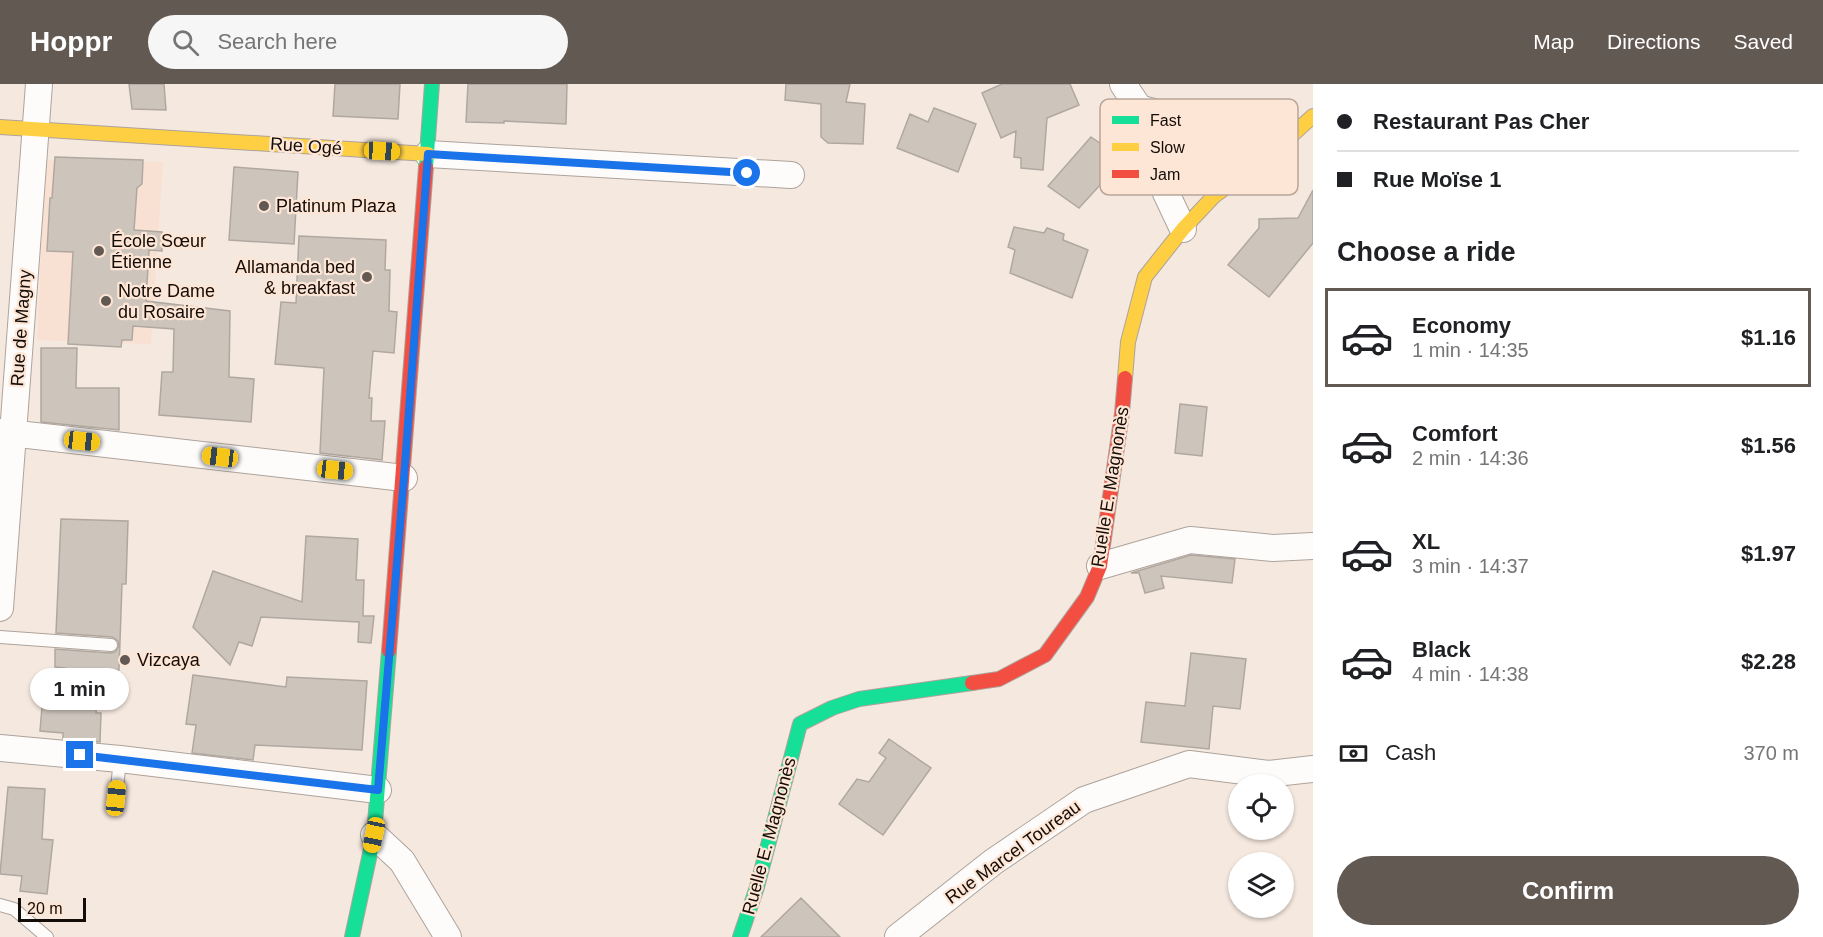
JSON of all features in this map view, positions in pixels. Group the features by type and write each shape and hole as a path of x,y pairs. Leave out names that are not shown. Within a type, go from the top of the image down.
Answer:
{"street":[{"name":"Rue de Magny","path":"0,608 6,432 39,84"},
{"path":"352,937 374,835 404,478 432,84"},
{"path":"1124,84 1133,99"},
{"name":"Ruelle E. Magnonès","path":"1298,130 1313,116"},
{"name":"Rue Ogé","path":"0,127 791,175"},
{"path":"1167,195 1184,228"},
{"name":"Ruelle E. Magnonès","path":"740,937 785,786 800,724 832,708 859,699 999,679 1046,655 1088,597 1100,566 1122,413 1128,342 1145,277 1184,228 1215,195"},
{"path":"6,432 404,478"},
{"path":"1100,566 1190,540 1273,548 1313,546"},
{"path":"0,748 120,759 378,790"},
{"name":"Rue Marcel Toureau","path":"898,937 993,862 1084,800 1189,764 1268,774 1313,769"},
{"path":"374,835 402,861 448,937"}],"lane":[{"path":"0,637 111,645"},
{"path":"116,798 120,759"},
{"path":"0,905 14,909 47,937"}],"shaded area":[{"name":"École Sœur Étienne","path":"45,160 163,162 151,344 37,340"}],"building":[{"path":"129,84 164,84 166,110 132,109"},
{"path":"335,84 400,84 398,119 333,116"},
{"path":"468,84 567,84 566,124 466,122"},
{"path":"786,84 850,84 846,102 865,104 863,144 828,143 821,137 821,104 785,100"},
{"path":"1002,84 1070,84 1079,105 1047,118 1043,170 1021,168 1021,158 1014,157 1016,131 1001,138 982,93"},
{"path":"934,108 976,124 958,172 897,148 910,114 928,122"},
{"path":"1091,137 1100,143 1100,185 1079,208 1048,186"},
{"name":"École Sœur Étienne","path":"55,157 143,160 142,184 137,188 134,230 162,232 162,251 149,250 146,301 230,311 229,377 254,379 251,422 159,415 162,372 173,372 174,329 133,326 132,340 122,340 121,347 68,344 73,252 47,251"},
{"name":"Platinum Plaza","path":"234,167 298,172 294,244 229,240"},
{"path":"1313,190 1313,243 1269,297 1228,265 1259,228 1259,219 1298,218"},
{"path":"1014,227 1044,233 1047,228 1064,234 1063,240 1088,250 1072,298 1010,273 1015,250 1008,247"},
{"path":"299,236 386,240 385,270 390,270 389,311 397,312 394,353 373,351 369,398 372,398 371,421 385,421 382,460 320,453 324,368 275,364 281,302 296,303"},
{"path":"41,348 77,348 76,388 119,388 119,430 41,422"},
{"path":"1180,404 1207,407 1202,456 1175,453"},
{"path":"61,519 128,521 126,584 122,584 119,670 99,669 96,713 101,713 100,742 63,739 63,733 40,731 42,707 62,708 65,668 55,667 55,649 110,653 115,652 119,646 118,641 112,637 56,633"},
{"path":"306,536 358,539 356,580 364,580 363,616 374,616 371,643 358,642 359,622 261,617 252,646 239,642 230,665 193,627 213,571 302,602"},
{"path":"1191,555 1235,559 1232,583 1161,576 1164,588 1145,593 1139,573 1131,573"},
{"path":"1191,653 1246,659 1240,709 1213,706 1209,749 1141,742 1146,702 1185,706"},
{"path":"193,675 286,687 287,677 367,681 362,750 255,745 253,760 192,753 196,725 186,724"},
{"path":"889,739 931,768 883,835 839,804 857,779 869,782 886,758 879,753"},
{"path":"8,787 45,789 42,839 53,840 47,894 20,891 22,876 0,874"},
{"path":"801,898 840,937 761,937"}],"traffic: fast":[{"path":"426,167 432,84"},
{"path":"352,937 374,835 389,651"},
{"path":"740,937 757,887 800,724 832,708 859,699 972,683"}],"traffic: slow":[{"path":"1298,130 1313,116"},
{"path":"0,127 428,154"},
{"path":"1125,378 1128,342 1145,277 1183,229 1215,195"}],"traffic: jam":[{"path":"389,651 426,167"},
{"path":"972,683 999,679 1045,655 1087,597 1100,566 1125,378"}],"place":[{"name":"Platinum Plaza","path":"264,206"},
{"name":"École Sœur Étienne","path":"99,251"},
{"name":"Allamanda bed & breakfast","path":"367,277"},
{"name":"Notre Dame du Rosaire","path":"106,301"},
{"name":"Vizcaya","path":"125,660"}],"route":[{"path":"80,755 378,790 428,154 747,173"}]}
